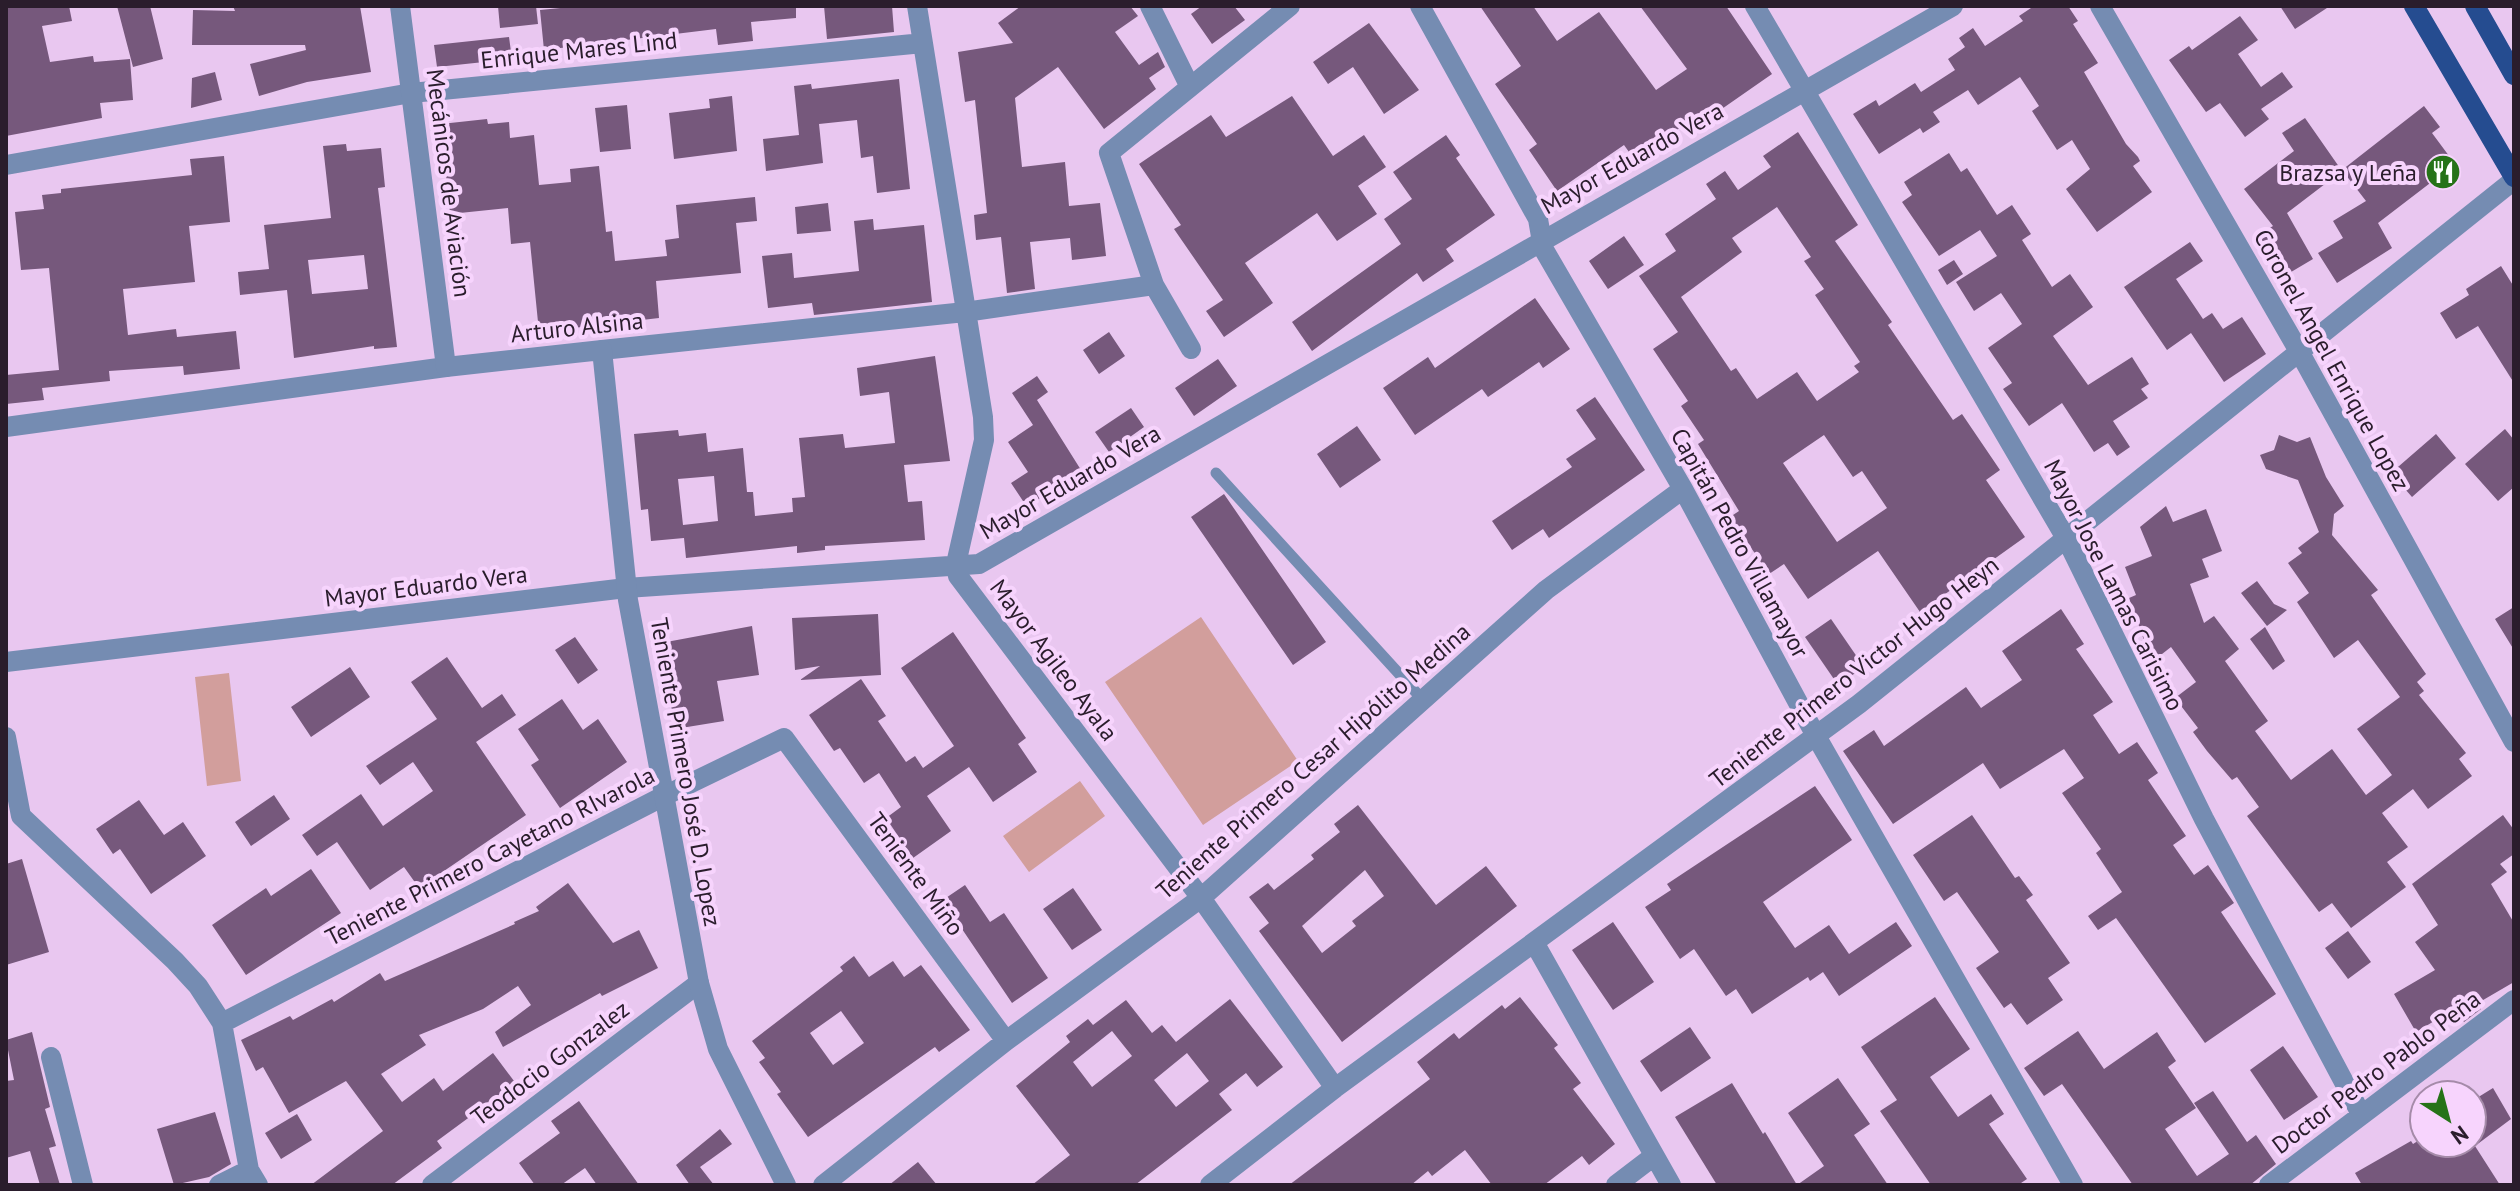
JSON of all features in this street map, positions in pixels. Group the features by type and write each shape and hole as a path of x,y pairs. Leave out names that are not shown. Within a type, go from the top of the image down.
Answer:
{"main road":[{"path":"2414,6 2514,179"},
{"path":"2475,6 2514,75"}],"street":[{"name":"Mecánicos de Aviación","path":"400,6 446,367"},
{"path":"917,6 984,440 956,564"},
{"path":"1150,6 1190,87"},
{"path":"1191,349 1154,285 1109,153 1290,6"},
{"name":"Capitán Pedro Villamayor","path":"1420,6 1538,219 1539,241 1683,489 1816,736 2073,1185"},
{"name":"Mayor Jose Lamas Carisimo","path":"1755,6 2067,540 2204,819 2361,1114"},
{"name":"Mayor Eduardo Vera","path":"6,662 626,588 979,564 1953,6"},
{"name":"Coronel Angel Enrique Lopez","path":"2100,6 2300,353 2514,742"},
{"name":"Enrique Mares Lind","path":"6,165 411,93 923,43"},
{"name":"Teniente Primero Victor Hugo Heyn","path":"1210,1185 1335,1088 1816,736 2067,540 2514,179"},
{"name":"Arturo Alsina","path":"6,427 446,367 965,312 1154,285"},
{"name":"Teniente Primero José D. Lopez","path":"602,350 626,588 662,797 699,983 718,1049 786,1185"},
{"name":"Teniente Primero Cesar Hipólito Medina","path":"823,1185 1006,1041 1201,898 1546,590 1683,489"},
{"name":"Mayor Agileo Ayala","path":"956,564 967,588 1201,898 1335,1088"},
{"path":"6,737 12,800 21,816 175,961 198,986 222,1023 254,1178 219,1185"},
{"name":"Teniente Primero Cayetano RIvarola","path":"222,1023 662,797 784,738"},
{"name":"Teniente Miño","path":"784,738 1006,1041"},
{"path":"1535,944 1671,1185"},
{"name":"Teodocio Gonzalez","path":"432,1185 699,983"},
{"name":"Doctor Pedro Pablo Peña","path":"2269,1185 2514,1000"},
{"path":"51,1057 79,1184"},
{"path":"1616,1185 1654,1156"}],"lane":[{"path":"1216,473 1423,700"}],"shaded area":[{"path":"1201,617 1298,761 1203,825 1105,682"},
{"path":"229,673 241,781 207,786 195,677"},
{"path":"1080,781 1105,816 1029,872 1003,836"}],"building":[{"path":"6,6 69,6 72,21 42,26 50,62 93,56 94,62 130,59 133,100 100,103 102,118 6,136"},
{"path":"117,6 150,6 163,59 133,67"},
{"path":"233,6 360,6 371,72 307,82 259,96 250,64 306,50 305,45 192,45 193,10 235,11"},
{"path":"498,6 536,6 538,24 500,28"},
{"path":"581,6 796,6 796,18 751,22 753,41 718,45 716,29 544,50 540,10"},
{"path":"824,6 892,6 894,32 827,39"},
{"path":"1021,6 1130,6 1138,16 1115,32 1139,65 1158,52 1165,67 1149,78 1156,89 1104,129 1058,67 1015,98 1022,167 1065,162 1069,206 1100,203 1106,256 1072,260 1070,238 1030,242 1035,289 1007,293 1001,237 976,240 974,215 987,213 975,100 965,102 958,52 1013,43 998,23"},
{"path":"1202,6 1234,6 1245,20 1212,44 1191,14"},
{"path":"1480,6 1533,6 1557,41 1599,12 1656,90 1687,69 1640,6 1726,6 1772,74 1716,113 1712,106 1634,159 1624,145 1557,191 1529,150 1537,144 1495,84 1521,66"},
{"path":"2034,6 2068,6 2078,21 2073,24 2098,63 2084,72 2126,144 2138,157 2140,161 2133,166 2152,192 2097,232 2066,189 2090,169 2072,140 2057,150 2032,111 2039,106 2020,77 1978,105 1968,90 1933,112 1940,122 1923,133 1920,128 1879,154 1853,114 1876,100 1879,106 1915,83 1921,92 1955,70 1948,59 1965,47 1959,38 1973,28 1985,46 2023,21 2019,16"},
{"path":"2280,6 2330,6 2295,29"},
{"path":"2240,16 2258,40 2238,54 2261,87 2282,72 2293,87 2261,109 2269,119 2245,137 2220,103 2206,112 2169,60 2189,46 2192,50"},
{"path":"1369,23 1419,90 1384,114 1353,67 1328,84 1313,62"},
{"path":"509,37 512,59 437,67 434,45"},
{"path":"215,72 222,100 191,108 192,78"},
{"path":"899,79 910,189 877,193 873,156 861,158 857,120 819,124 823,163 766,171 763,139 799,135 794,86 811,84 812,89"},
{"path":"732,96 737,151 674,159 669,113 710,108 709,99"},
{"path":"1292,96 1333,156 1364,135 1386,167 1358,186 1377,214 1337,241 1317,213 1245,263 1273,303 1224,337 1206,311 1223,300 1174,229 1181,225 1139,164 1211,115 1226,137"},
{"path":"627,105 631,149 600,152 595,108"},
{"path":"2424,106 2440,127 2432,133 2455,164 2378,223 2392,248 2337,283 2318,253 2343,238 2333,221 2366,201 2342,170"},
{"path":"2305,118 2342,171 2287,213 2313,259 2281,278 2257,236 2273,226 2244,189 2294,151 2282,133"},
{"path":"487,119 488,124 509,122 510,138 534,135 539,185 571,182 570,169 599,166 606,232 612,231 615,261 667,256 665,240 679,238 676,205 755,197 757,221 736,223 741,273 656,281 659,318 539,332 530,242 511,244 508,208 450,214 441,124"},
{"path":"1798,132 1858,225 1835,241 1892,322 1888,325 1953,420 1962,414 2000,470 1986,480 2025,537 1920,612 1878,551 1808,599 1784,564 1769,574 1730,517 1739,511 1698,444 1704,440 1681,406 1688,401 1653,349 1678,332 1639,276 1676,251 1665,234 1716,199 1706,184 1725,171 1738,190 1771,167 1763,156","holes":["1777,207 1811,257 1804,261 1824,289 1815,295 1860,362 1854,366 1859,372 1817,401 1797,372 1757,399 1736,368 1731,371 1681,297 1742,252 1732,238","1824,435 1853,477 1862,471 1887,508 1837,542 1783,463"]},
{"path":"1446,135 1460,155 1456,158 1495,215 1446,249 1454,261 1423,282 1417,273 1312,351 1292,322 1401,244 1384,219 1412,199 1393,172"},
{"path":"346,144 347,151 381,148 385,187 378,188 397,347 374,349 374,346 294,358 287,290 240,295 238,272 269,269 264,225 331,218 323,146","holes":["364,255 368,289 312,294 308,260"]},
{"path":"1949,153 1961,172 1967,168 1997,215 2012,205 2031,234 2022,240 2052,287 2070,274 2093,307 2053,336 2088,385 2132,357 2149,384 2141,389 2148,398 2113,421 2130,447 2117,456 2108,443 2094,452 2062,403 2029,426 2003,389 2012,383 1988,348 2022,324 2001,293 1974,311 1956,282 1997,256 1980,230 1939,256 1902,202 1912,195 1904,182"},
{"path":"224,156 230,222 189,226 195,282 123,289 128,335 176,329 177,337 236,331 240,369 184,375 183,366 109,371 110,381 42,388 44,400 6,404 6,375 59,370 49,268 21,270 15,212 44,209 42,195 61,193 61,189 192,175 190,159"},
{"path":"828,203 831,231 797,234 795,207"},
{"path":"873,219 874,230 924,225 932,302 814,315 812,303 768,308 762,256 792,253 794,278 859,271 854,221"},
{"path":"1624,236 1644,265 1608,289 1589,261"},
{"path":"2190,242 2203,261 2176,279 2203,319 2212,313 2223,329 2242,317 2266,354 2224,382 2191,333 2167,350 2124,287"},
{"path":"1954,260 1963,274 1947,285 1938,270"},
{"path":"2501,266 2514,287 2514,383 2478,326 2456,339 2440,313 2469,295 2466,289"},
{"path":"1535,298 1570,349 1543,368 1539,362 1488,397 1482,389 1415,435 1383,388 1428,357 1435,368"},
{"path":"1109,332 1125,356 1099,374 1083,350"},
{"path":"935,356 950,461 904,465 908,502 922,501 925,540 825,546 825,550 797,553 797,546 686,558 684,538 651,541 648,509 641,510 634,434 678,430 679,436 706,433 708,452 743,448 747,492 753,492 755,516 793,512 792,498 805,497 799,438 843,434 845,448 895,443 889,392 860,396 857,368","holes":["714,476 718,521 683,525 678,479"]},
{"path":"1218,359 1237,386 1194,416 1175,388"},
{"path":"1037,376 1048,392 1037,400 1081,470 1027,507 1011,483 1028,472 1008,442 1033,425 1012,393"},
{"path":"1595,397 1645,470 1549,538 1543,529 1512,550 1492,521 1572,467 1566,459 1596,439 1576,410"},
{"path":"1131,408 1144,427 1109,452 1095,432"},
{"path":"1357,426 1381,460 1340,488 1317,454"},
{"path":"2505,429 2514,440 2514,487 2498,501 2465,464"},
{"path":"2436,434 2456,458 2412,497 2391,473"},
{"path":"2279,435 2297,442 2310,437 2326,477 2344,506 2334,514 2332,535 2378,590 2371,595 2426,674 2417,682 2424,691 2419,695 2466,753 2459,759 2472,776 2428,809 2413,789 2382,813 2408,847 2387,862 2406,887 2351,928 2332,903 2319,912 2247,816 2259,807 2237,777 2232,780 2207,751 2193,732 2198,728 2175,698 2196,682 2171,647 2148,665 2139,642 2144,640 2129,598 2136,595 2125,567 2152,556 2140,527 2166,506 2173,522 2206,509 2222,551 2202,559 2209,577 2190,584 2204,623 2214,616 2239,649 2225,661 2268,721 2255,731 2291,780 2332,749 2366,795 2392,775 2357,729 2400,697 2358,640 2334,658 2297,602 2309,593 2288,563 2302,553 2298,548 2319,532 2298,480 2266,469 2260,455 2274,450"},
{"path":"1224,494 1326,642 1293,665 1191,517"},
{"path":"2257,581 2274,604 2287,610 2267,626 2241,593"},
{"path":"2514,607 2514,650 2495,619"},
{"path":"2061,609 2084,644 2076,649 2113,702 2093,715 2119,754 2137,742 2158,773 2148,780 2186,836 2173,845 2194,875 2208,865 2234,903 2221,912 2276,994 2205,1043 2116,918 2098,930 2088,916 2122,892 2096,853 2101,849 2062,793 2084,778 2064,749 2000,789 1983,763 1893,824 1843,751 1874,730 1884,746 1966,687 1981,708 2022,680 2002,651"},
{"path":"878,614 881,675 800,680 820,666 795,670 792,618"},
{"path":"1831,619 1864,667 1838,685 1805,637"},
{"path":"752,626 759,675 717,681 724,721 675,729 661,643"},
{"path":"2265,627 2285,661 2273,670 2250,639"},
{"path":"953,632 1026,738 1018,744 1037,772 993,802 969,767 927,796 951,831 913,858 886,818 901,807 879,773 864,783 840,748 834,751 809,715 861,679 886,716 878,721 906,762 915,756 923,768 954,746 901,668"},
{"path":"575,637 598,670 578,684 555,650"},
{"path":"447,657 482,708 502,694 516,715 476,742 526,815 419,888 404,867 370,890 337,842 317,856 302,835 361,794 383,826 433,791 413,762 380,785 366,766 437,719 411,682"},
{"path":"350,667 370,697 311,737 291,707"},
{"path":"562,699 583,730 598,719 627,762 560,808 531,765 539,760 518,729"},
{"path":"1815,786 1852,840 1763,902 1795,948 1829,925 1849,954 1896,922 1912,946 1839,996 1823,972 1810,981 1808,977 1752,1014 1736,989 1726,996 1694,949 1680,959 1645,907 1671,890 1667,884"},
{"path":"274,795 290,819 251,846 235,822"},
{"path":"139,800 164,835 183,822 206,856 151,894 120,849 113,854 96,829"},
{"path":"1358,805 1436,905 1486,866 1517,906 1342,1042 1259,931 1269,923 1249,897 1268,883 1274,890 1314,859 1311,855 1340,832 1334,824","holes":["1365,870 1384,896 1352,921 1356,926 1322,953 1302,926"]},
{"path":"1972,815 2015,878 2019,876 2033,895 2026,900 2070,963 2048,978 2063,1000 2027,1025 2011,1003 2004,1008 1976,968 1999,952 1957,892 1944,901 1913,855"},
{"path":"2503,815 2514,830 2514,854 2500,864 2507,872 2491,884 2514,923 2514,982 2478,1003 2481,1009 2464,1022 2456,1008 2416,1032 2394,994 2435,970 2415,942 2438,925 2412,884"},
{"path":"22,859 49,952 6,965 6,864"},
{"path":"311,869 341,913 246,975 212,925 266,888 271,896"},
{"path":"568,883 613,943 639,930 658,968 602,996 600,993 503,1047 495,1032 531,1005 518,986 483,1009 419,1035 426,1045 381,1074 402,1102 434,1078 443,1091 493,1053 523,1093 482,1123 475,1113 437,1141 442,1148 392,1185 311,1185 383,1131 346,1081 289,1113 263,1067 256,1071 241,1040 290,1016 293,1020 332,999 334,1002 380,973 385,981 515,924 539,911 536,907"},
{"path":"965,885 990,922 1004,913 1048,978 1012,1003 962,929 954,934 934,906"},
{"path":"1073,888 1102,930 1072,950 1043,909"},
{"path":"1613,922 1654,982 1613,1010 1572,950"},
{"path":"2348,931 2371,962 2348,979 2325,948"},
{"path":"854,956 869,977 893,961 904,977 921,965 970,1030 939,1052 935,1047 808,1137 777,1094 781,1092 759,1062 765,1058 752,1041 843,971 840,967","holes":["841,1011 864,1043 833,1065 810,1033"]},
{"path":"1520,997 1558,1045 1554,1048 1581,1083 1573,1089 1615,1144 1589,1165 1582,1156 1544,1185 1492,1185 1465,1150 1432,1176 1428,1171 1411,1185 1289,1185 1430,1079 1417,1062 1454,1033 1459,1039 1502,1005 1505,1009"},
{"path":"1935,997 1970,1049 1930,1077 1958,1117 1991,1094 2004,1114 1989,1124 2027,1179 2018,1185 1931,1185 1880,1111 1897,1100 1861,1047"},
{"path":"1230,999 1283,1067 1257,1087 1246,1073 1219,1094 1232,1110 1135,1185 1032,1185 1070,1155 1016,1086 1070,1042 1066,1036 1088,1019 1093,1025 1126,1000 1152,1033 1162,1025 1176,1042","holes":["1112,1031 1132,1056 1092,1087 1073,1062","1187,1053 1209,1081 1176,1107 1154,1080"]},
{"path":"1690,1027 1711,1058 1661,1092 1640,1061"},
{"path":"2078,1031 2104,1069 2157,1032 2176,1061 2168,1067 2196,1108 2165,1129 2197,1176 2229,1154 2194,1103 2213,1091 2247,1142 2256,1135 2276,1164 2250,1185 2133,1185 2062,1084 2044,1096 2024,1068"},
{"path":"32,1032 50,1107 45,1109 56,1146 49,1148 60,1185 40,1185 30,1151 6,1158 6,1081 14,1080 6,1040"},
{"path":"2283,1046 2318,1097 2284,1120 2250,1070"},
{"path":"1838,1078 1870,1124 1854,1135 1888,1185 1797,1185 1824,1166 1788,1113"},
{"path":"1732,1083 1797,1185 1717,1185 1675,1117"},
{"path":"2493,1088 2511,1119 2488,1136 2488,1091"},
{"path":"579,1101 639,1185 597,1185 585,1168 561,1185 535,1185 519,1163 560,1133 551,1121"},
{"path":"215,1112 231,1164 209,1177 174,1185 157,1129"},
{"path":"297,1114 312,1140 281,1159 265,1133"},
{"path":"720,1129 732,1144 700,1167 714,1185 690,1185 676,1165"},
{"path":"2408,1143 2408,1159 2483,1159 2500,1185 2362,1185 2355,1173"},
{"path":"918,1162 937,1185 889,1185"}],"place":[{"name":"Brazsa y Leña","path":"2443,172"}]}
